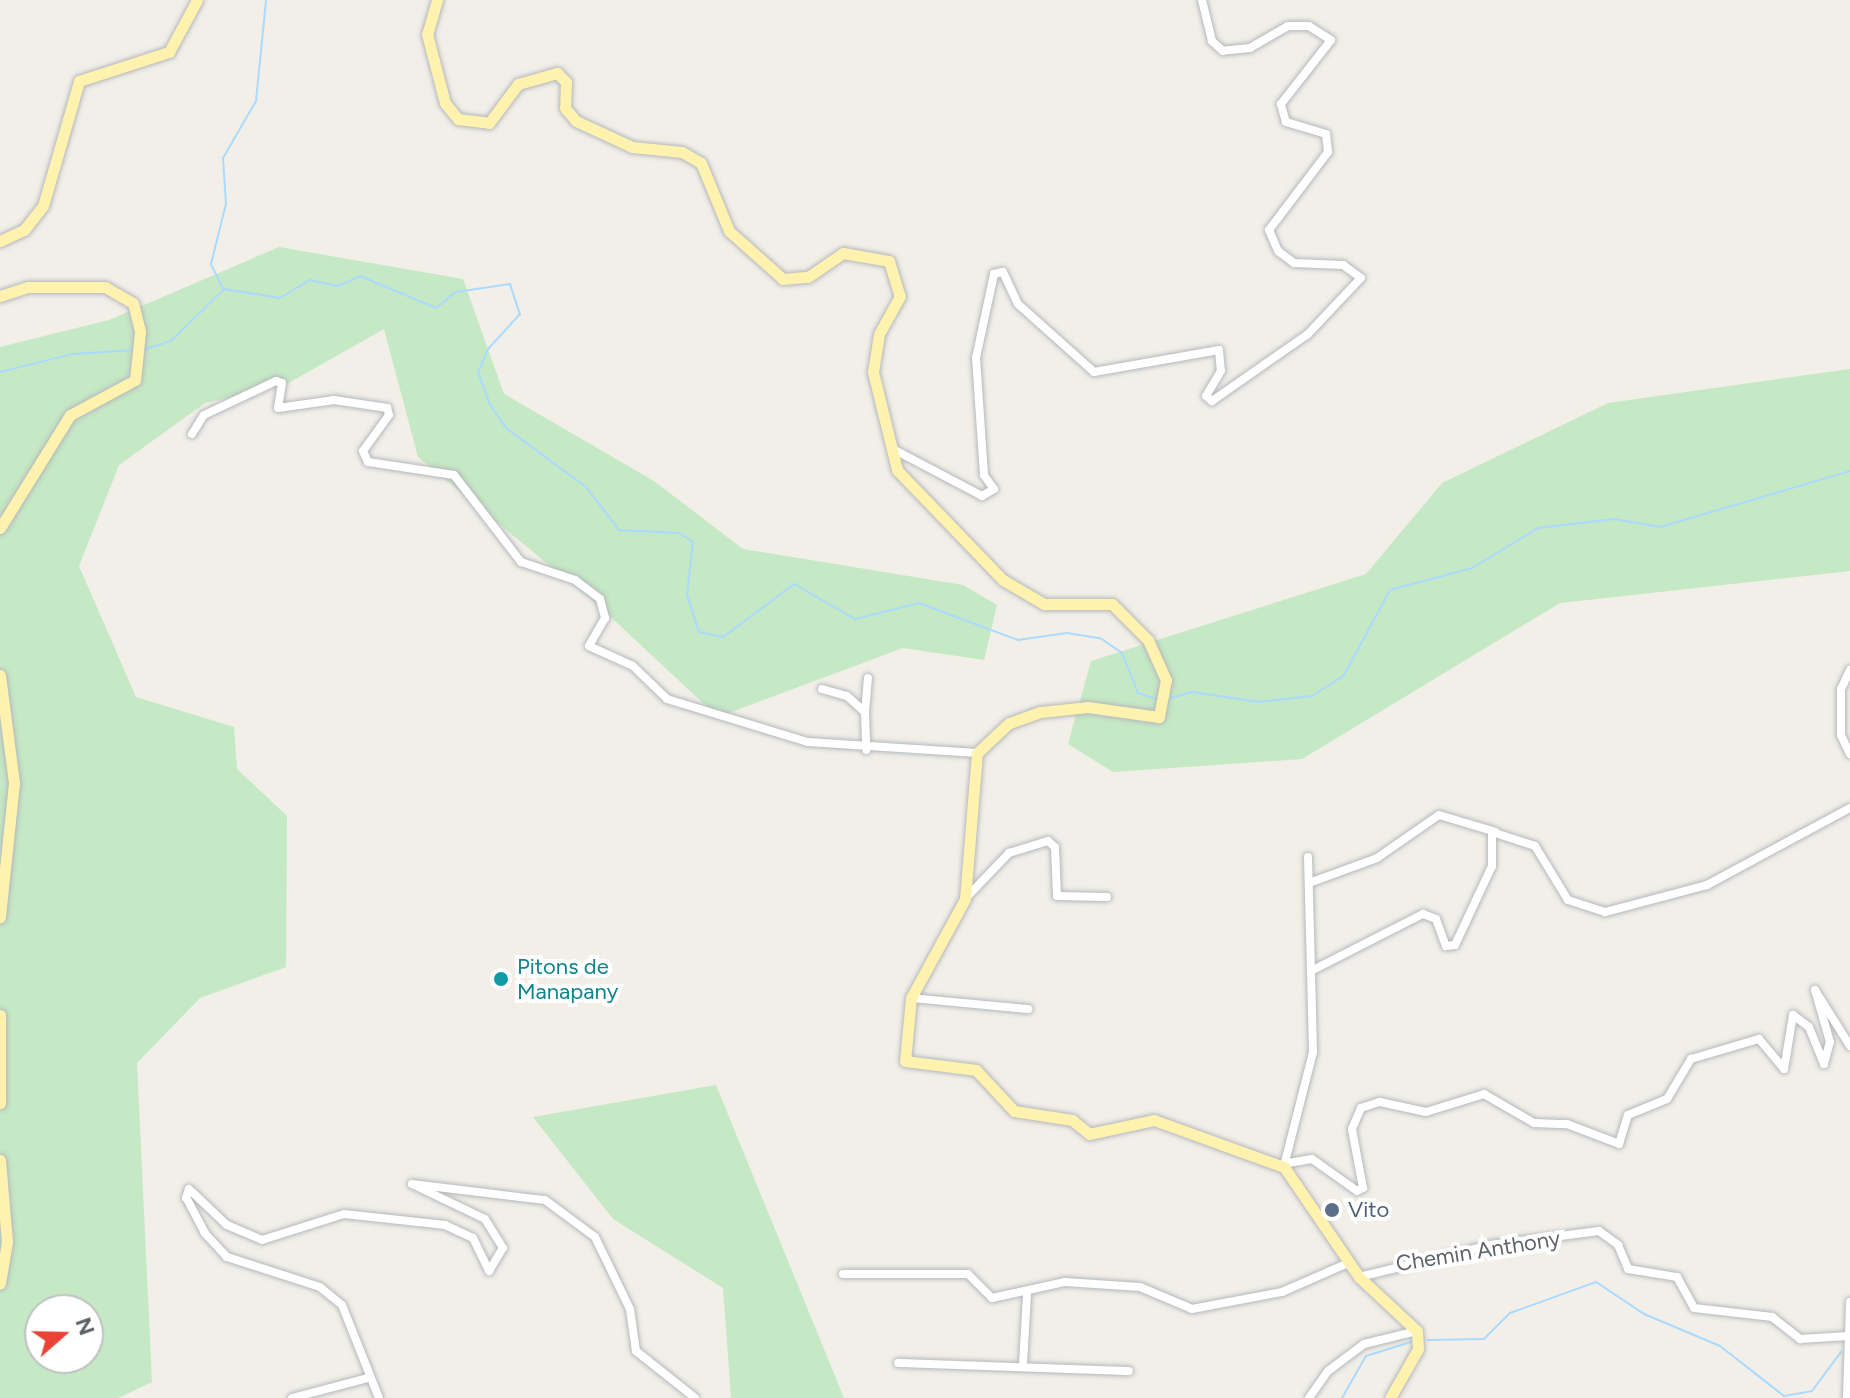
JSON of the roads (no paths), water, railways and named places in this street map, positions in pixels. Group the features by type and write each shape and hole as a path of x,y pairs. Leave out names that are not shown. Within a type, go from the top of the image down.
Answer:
{"main road":[{"path":"0,241 24,230 43,206 79,81 91,72 164,56 180,41 197,0"},
{"path":"437,0 427,34 445,103 458,119 489,123 518,84 557,73 566,82 567,113 576,121 632,147 682,152 701,163 724,223 783,279 808,277 843,253 889,261 900,296 879,334 873,363 887,445 902,477 993,573 1044,604 1119,607 1155,651 1167,692 1162,713 1155,719 1088,707 1040,712 1009,723 977,753 965,899 911,998 905,1061 976,1070 1021,1114 1072,1120 1097,1136 1154,1120 1283,1166 1359,1277 1417,1331 1418,1349 1390,1398"},
{"path":"0,296 28,287 105,287 133,303 139,317 139,369 128,387 70,415 0,528"},
{"path":"0,675 14,783 0,917"},
{"path":"0,1015 0,1103"},
{"path":"0,1160 7,1242 0,1283"}],"street":[{"path":"887,445 982,496 994,489 984,475 976,358 994,274 1008,278 1018,304 1094,372 1219,350 1221,371 1206,396 1212,401 1308,334 1361,278 1343,265 1294,263 1278,251 1269,230 1328,152 1326,134 1286,122 1281,104 1331,40 1309,26 1288,26 1250,48 1223,51 1212,41 1202,0"},
{"path":"192,434 204,415 276,381 282,383 278,408 334,400 387,408 363,451 368,462 454,475 521,562 575,580 604,604 605,618 589,646 633,666 667,699 808,742 866,750 977,753"},
{"path":"1850,670 1841,689 1841,735 1850,754"},
{"path":"866,750 868,678"},
{"path":"822,689 847,696 865,712"},
{"path":"1309,883 1377,858 1439,815 1535,846 1568,900 1605,912 1707,885 1850,808"},
{"path":"1311,971 1423,914 1436,919 1446,946 1455,945 1487,883 1496,832"},
{"path":"965,899 1009,853 1048,841 1055,847 1057,896 1107,897"},
{"path":"1308,857 1313,1052 1283,1166 1312,1159 1357,1191 1363,1188 1352,1129 1361,1108 1380,1102 1426,1112 1484,1094 1534,1123 1567,1124 1619,1144 1628,1115 1667,1099 1691,1059 1759,1039 1784,1069 1793,1015 1809,1027 1824,1064 1830,1042 1815,990 1850,1046"},
{"path":"911,998 1028,1009"},
{"path":"379,1398 368,1378 342,1305 320,1287 227,1257 186,1192 193,1189 227,1225 262,1240 344,1214 445,1225 473,1238 489,1271 503,1248 485,1219 412,1184 545,1200 595,1237 630,1309 636,1351 695,1398"},
{"name":"Chemin Anthony","path":"1359,1277 1490,1245 1599,1231 1618,1245 1628,1269 1677,1277 1694,1308 1772,1317 1800,1339 1848,1336"},
{"path":"843,1274 968,1274 992,1298 1027,1294 1075,1281 1152,1289 1192,1309 1282,1292 1348,1263"},
{"path":"1023,1364 1027,1294"},
{"path":"1847,1398 1850,1302"},
{"path":"1309,1398 1364,1344 1417,1331"},
{"path":"898,1363 1023,1364 1129,1371"},
{"path":"292,1398 368,1378"}],"waterway":[{"path":"223,288 211,264 226,204 223,158 256,101 266,0"},
{"path":"145,349 171,341 224,289 280,298 310,280 338,286 360,276 436,308 456,292 510,284 520,314 488,349 478,372 490,405 506,428 586,487 619,530 679,533 693,542 687,595 699,632 723,637 794,584 855,619 919,603 1018,640 1067,633 1100,638 1122,653 1138,693 1156,699"},
{"path":"0,372 72,354 135,350"},
{"path":"1166,699 1192,692 1259,702 1312,696 1344,675 1390,590 1472,568 1538,528 1614,519 1660,527 1850,471"},
{"path":"1428,1340 1484,1339 1510,1313 1596,1282 1644,1314 1720,1346 1784,1396 1812,1391 1841,1352"},
{"path":"1342,1398 1366,1356 1411,1342"}],"place":[{"name":"Pitons de Manapany","path":"501,979"},
{"name":"Vito","path":"1332,1210"}]}
